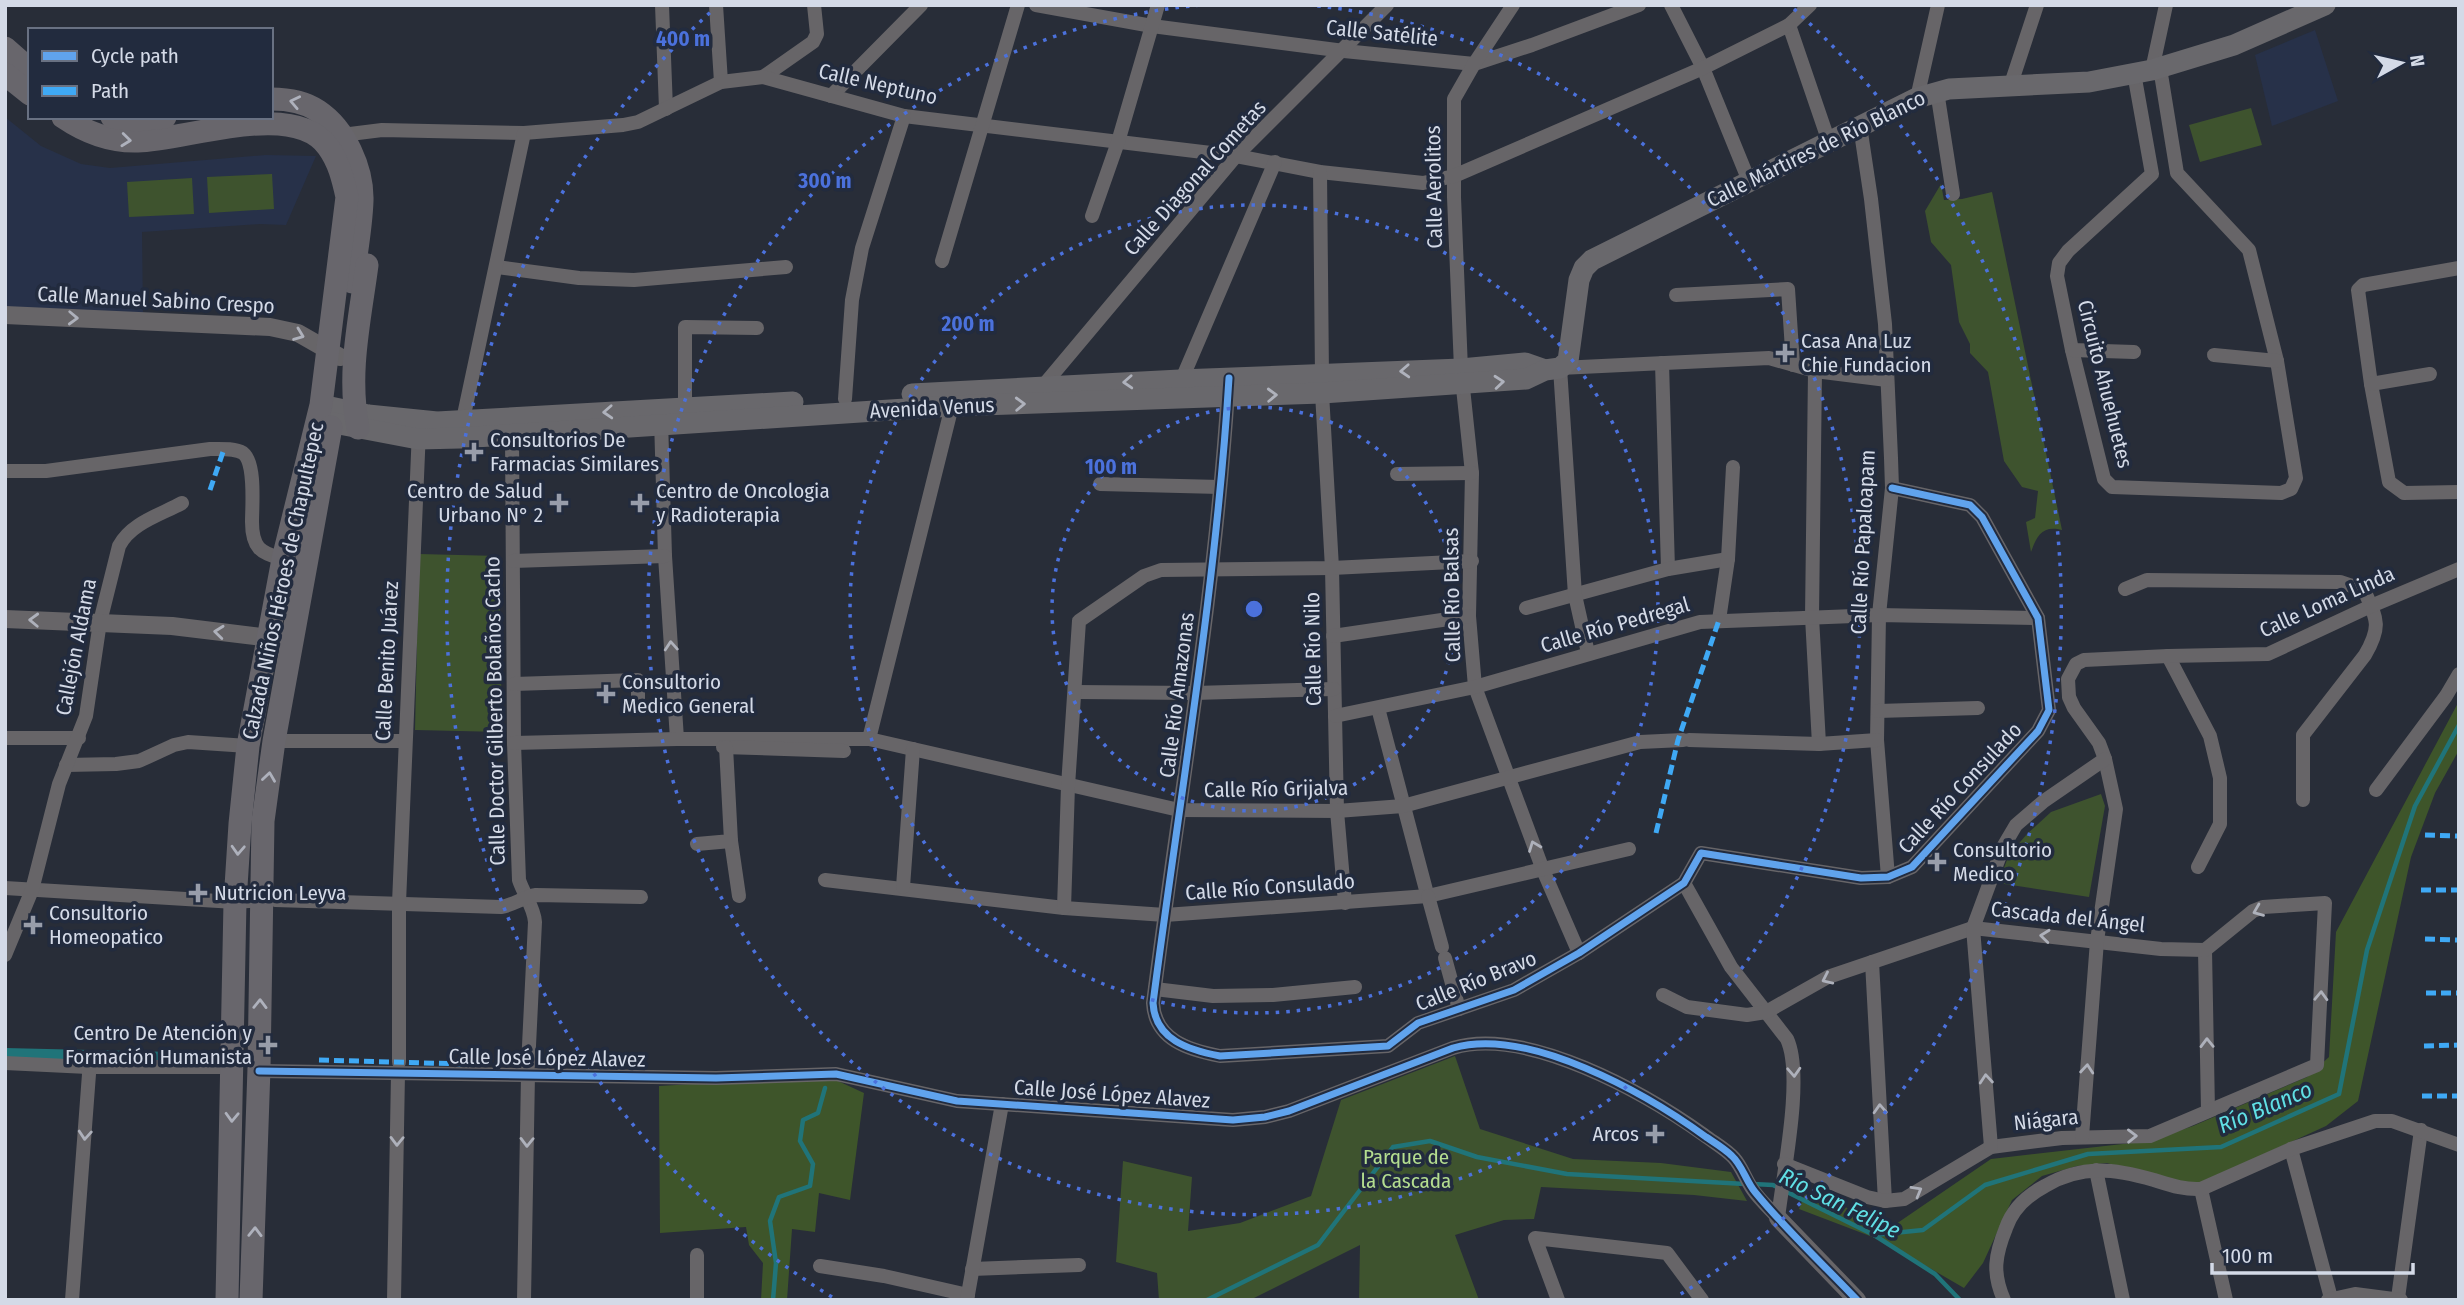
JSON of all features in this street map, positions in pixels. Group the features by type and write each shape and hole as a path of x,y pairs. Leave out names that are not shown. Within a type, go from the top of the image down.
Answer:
{"main road":[{"name":"Calle Mártires de Río Blanco","path":"1553,369 1569,358 1578,280 1588,263 1860,126 1927,95 2073,84 2149,70 2234,45 2325,5"},
{"path":"5,48 28,68"},
{"path":"5,74 28,92"},
{"path":"273,99 306,105 342,129 365,149 372,178 374,210 354,352 336,416"},
{"name":"Calzada Niños Héroes de Chapultepec","path":"66,119 82,130 109,138 137,141 269,124 298,127 317,135 327,145 341,169 347,197 334,352 336,416 274,741 263,821 268,900 251,1300"},
{"path":"128,119 146,119"},
{"path":"298,127 342,129"},
{"name":"Calzada Niños Héroes de Chapultepec","path":"334,352 362,200 358,170 342,129"},
{"name":"Avenida Venus","path":"685,415 954,399 1462,377 1525,363 1553,369"},
{"name":"Avenida Venus","path":"336,416 420,429 461,429 661,417 845,399 954,399 1043,386 1178,389"},
{"name":"Calzada Niños Héroes de Chapultepec","path":"227,1300 234,1067 235,902 248,746 284,559 336,416"},
{"name":"Avenida Venus","path":"461,429 512,435 661,417"}],"street":[{"path":"662,5 666,109"},
{"path":"716,5 721,82"},
{"path":"763,77 813,43 817,34 814,5"},
{"path":"831,96 920,5"},
{"path":"942,261 1018,5"},
{"name":"Calle Satélite","path":"1036,5 1152,26 1343,51 1474,64"},
{"path":"1092,216 1118,142 1158,5"},
{"name":"Calle Diagonal Cometas","path":"1043,386 1236,156 1387,5"},
{"name":"Calle Aerolitos","path":"1462,377 1454,176 1454,99 1513,5"},
{"path":"1474,64 1639,5"},
{"path":"1671,5 1703,68 1749,181"},
{"name":"Calle Neptuno","path":"342,129 524,132 623,125 638,122 721,82 763,77 904,116 1236,156 1320,172 1423,183 1454,176 1703,68 1789,25 1810,5"},
{"path":"1938,5 1927,95 1953,194"},
{"path":"2010,87 2037,5"},
{"path":"2149,70 2166,5"},
{"path":"1789,25 1829,142"},
{"name":"Circuito Ahuehuetes","path":"2149,70 2177,173 2249,250 2277,361 2296,478 2291,489 2281,493 2112,487 2104,479 2057,276 2059,263 2068,251 2152,174 2149,70"},
{"path":"845,399 852,299 862,247 904,116"},
{"name":"Calle Río Papaloapam","path":"1860,126 1882,297 1892,488 1879,615 1877,740 1888,877"},
{"path":"461,429 524,132"},
{"path":"1178,389 1275,162"},
{"name":"Calle Río Nilo","path":"1320,172 1322,384 1332,568 1337,811 1345,904"},
{"path":"497,267 579,278 634,280 786,267"},
{"path":"2459,268 2362,285 2358,290 2371,384 2389,482 2404,493 2459,492"},
{"path":"1676,295 1788,289 1793,365"},
{"name":"Calle Manuel Sabino Crespo","path":"5,315 270,327 298,333 334,352"},
{"path":"685,415 685,327 757,328"},
{"path":"2072,350 2134,352"},
{"path":"2214,355 2277,361"},
{"path":"1588,653 1575,595 1553,369 1769,358 1815,371 1887,380"},
{"path":"1662,363 1668,569"},
{"path":"1815,371 1812,617 1819,744"},
{"path":"2371,384 2430,374"},
{"name":"Calle Río Balsas","path":"1462,377 1472,473 1469,616 1475,687 1507,779 1579,953"},
{"name":"Calle Río Amazonas","path":"1228,388 1220,486 1155,989 1154,1015 1157,1024 1171,1039 1197,1051 1220,1056 1388,1046"},
{"path":"869,739 954,399"},
{"path":"661,417 664,556 677,739"},
{"name":"Calle Benito Juárez","path":"394,1300 399,903 420,429"},
{"name":"Calle Doctor Gilberto Bolaños Cacho","path":"512,435 514,743 519,880 525,897 533,907 535,922 528,1070 524,1300"},
{"path":"5,471 46,471 211,449 242,452 249,461 251,473 252,532 257,545 267,554 284,559"},
{"path":"1719,621 1728,559 1733,467"},
{"path":"1396,474 1472,473"},
{"path":"1100,484 1220,486"},
{"name":"Calle Río Consulado","path":"1684,883 1701,853 1861,878 1888,877 1912,867 2038,731 2049,710 2038,618 1982,517 1970,505 1892,488"},
{"name":"Callejón Aldama","path":"5,955 32,890 66,765 86,716 119,546 125,534 133,528 182,503"},
{"path":"513,561 664,556"},
{"path":"1526,608 1668,569 1728,559"},
{"path":"1064,908 1068,786 1079,621 1144,576 1161,570 1332,568 1472,561"},
{"name":"Calle Loma Linda","path":"2105,759 2099,744 2069,697 2068,679 2076,664 2084,660 2268,654 2459,569"},
{"path":"2126,589 2147,580 2340,582 2364,590 2377,622 2373,642 2303,735 2303,800"},
{"name":"Calle Río Pedregal","path":"1335,716 1475,687 1689,623 1879,615 2038,618"},
{"path":"1333,636 1469,616"},
{"path":"5,619 172,626 292,642"},
{"path":"2168,656 2210,736 2220,778 2220,824 2198,867"},
{"path":"2376,790 2446,696 2459,674"},
{"path":"514,684 638,680 638,698"},
{"path":"1075,692 1195,693 1334,689"},
{"path":"1378,708 1459,1009"},
{"path":"1878,711 1978,708"},
{"path":"5,738 79,738"},
{"name":"Calle Río Grijalva","path":"642,740 869,739 1179,810 1337,811 1403,806 1640,742 1686,740 1819,744 1877,740"},
{"path":"514,743 642,740 653,746 844,751"},
{"path":"274,741 405,741"},
{"path":"66,765 139,761 174,745 188,742 248,746"},
{"path":"726,747 731,841 739,896"},
{"path":"904,887 913,749"},
{"path":"1992,1147 1973,928 2003,847 2016,825 2044,801 2105,759 2116,809 2097,941 2082,1137"},
{"path":"696,844 731,841"},
{"name":"Calle Río Consulado","path":"825,880 904,887 1064,908 1165,915 1345,904 1427,893 1543,870 1629,849"},
{"path":"1684,883 1731,967 1787,1039 1792,1050 1795,1081 1778,1218"},
{"name":"Calle Río Bravo","path":"1388,1046 1418,1023 1525,984 1579,953 1684,883"},
{"path":"5,888 235,902 268,900 501,908 511,906 525,897 641,897"},
{"name":"Niágara","path":"1885,1201 1904,1199 1992,1147 2082,1137 2150,1136 2317,1065 2325,903 2263,907 2253,911 2205,950"},
{"name":"Cascada del Ángel","path":"1766,1012 1828,978 1973,928 2161,949 2205,950"},
{"path":"2205,950 2208,1111"},
{"path":"1784,1164 1867,1197 1885,1201 1872,962"},
{"path":"1155,989 1213,996 1273,995 1355,987"},
{"path":"1663,995 1687,1007 1746,1014 1766,1012"},
{"name":"Calle José López Alavez","path":"259,1072 398,1068 716,1078 836,1074 957,1101 1233,1120 1289,1111 1465,1044 1499,1044 1555,1057 1633,1090 1734,1157 1753,1190 1857,1300"},
{"path":"1388,1046 1400,1068"},
{"path":"5,1063 88,1067 234,1067"},
{"path":"72,1300 88,1067"},
{"path":"820,1266 884,1276 967,1297 1002,1104"},
{"path":"2004,1300 1996,1281 1997,1250 2008,1221 2027,1196 2057,1179 2096,1170 2127,1173 2188,1190 2201,1189 2291,1149 2375,1121 2392,1121 2459,1145"},
{"path":"2291,1149 2330,1299 2355,1294 2399,1299 2421,1130"},
{"path":"2096,1170 2123,1300"},
{"path":"2201,1189 2225,1300"},
{"path":"1558,1300 1535,1238 1667,1253 1703,1300"},
{"path":"697,1255 697,1300"},
{"path":"972,1269 1079,1265"}],"shaded area":[{"path":"2315,30 2338,101 2272,126 2255,55"},
{"path":"5,117 41,146 81,164 110,168 266,155 316,156 286,225 260,224 142,232 143,315 5,307"}],"green space":[{"path":"2251,108 2262,145 2200,162 2189,125"},
{"path":"272,174 274,209 209,213 207,177"},
{"path":"192,178 194,214 129,217 127,182"},
{"path":"1941,184 1944,200 1992,192 2062,530 2045,530 2031,552 2026,522 2035,518 2038,491 2022,487 2004,461 1988,372 1970,353 1970,344 1959,322 1951,265 1931,242 1925,211"},
{"path":"419,554 499,556 502,732 415,730"},
{"path":"2459,701 2459,750 2435,793 2411,857 2358,1101 2326,1126 2190,1188 2107,1163 2077,1166 2042,1176 2012,1200 1983,1263 1964,1288 1883,1241 1799,1209 1805,1194 1896,1224 1991,1159 2149,1141 2193,1126 2307,1077 2329,1057 2336,932"},
{"path":"2101,794 2105,806 2089,897 1998,883 2009,855 2051,812"},
{"name":"Parque de la Cascada","path":"1455,1056 1480,1129 1573,1159 1661,1163 1731,1172 1747,1201 1694,1195 1541,1187 1534,1219 1504,1220 1455,1235 1479,1300 1359,1300 1360,1245 1250,1300 1159,1300 1157,1273 1116,1262 1123,1161 1192,1177 1188,1231 1240,1223 1311,1196 1341,1100"},
{"path":"827,1076 864,1093 850,1200 819,1193 815,1232 792,1229 787,1300 761,1300 763,1263 749,1245 746,1227 660,1233 659,1086"}],"waterway":[{"name":"Río Blanco","path":"1874,1235 1923,1230 1985,1185 2088,1154 2221,1147 2339,1094 2367,950 2415,806 2459,725"},
{"path":"5,1055 215,1060"},
{"path":"773,1300 776,1263 770,1221 779,1197 810,1186 813,1164 800,1141 803,1120 818,1113 825,1088"},
{"name":"Río San Felipe","path":"1207,1300 1318,1245 1393,1147 1430,1141 1477,1157 1567,1174 1745,1184"},
{"name":"Río San Felipe","path":"1753,1184 1773,1185 1874,1235 1935,1274 1960,1300"}],"marked path":[{"path":"210,490 224,449"},
{"path":"1656,833 1678,740 1719,620"},
{"path":"2425,835 2459,836"},
{"path":"2421,890 2459,890"},
{"path":"2425,939 2459,940"},
{"path":"2426,993 2459,993"},
{"path":"2424,1046 2459,1045"},
{"path":"319,1060 463,1064"},
{"path":"2422,1096 2459,1096"}],"cycle path":[{"path":"1229,378 1206,613 1153,1003 1155,1016 1167,1034 1186,1046 1220,1056 1388,1046 1418,1023 1514,990 1579,953 1684,883 1701,853 1861,878 1888,877 1912,867 2038,731 2049,710 2038,618 1982,517 1970,505 1892,488"},
{"path":"259,1071 716,1078 836,1074 957,1101 1233,1120 1265,1117 1289,1111 1453,1048 1483,1044 1516,1047 1550,1055 1620,1084 1723,1148 1735,1160 1767,1206 1857,1300"}],"place":[{"name":"Casa Ana Luz Chie Fundacion","path":"1785,353"},
{"name":"Consultorios De Farmacias Similares","path":"474,452"},
{"name":"Centro de Salud Urbano N° 2","path":"559,503"},
{"name":"Centro de Oncologia y Radioterapia","path":"640,503"},
{"name":"Consultorio Medico General","path":"606,694"},
{"name":"Consultorio Medico","path":"1937,862"},
{"name":"Nutricion Leyva","path":"198,893"},
{"name":"Consultorio Homeopatico","path":"33,925"},
{"name":"Centro De Atención y Formación Humanista","path":"268,1045"},
{"name":"Arcos","path":"1655,1134"}]}
